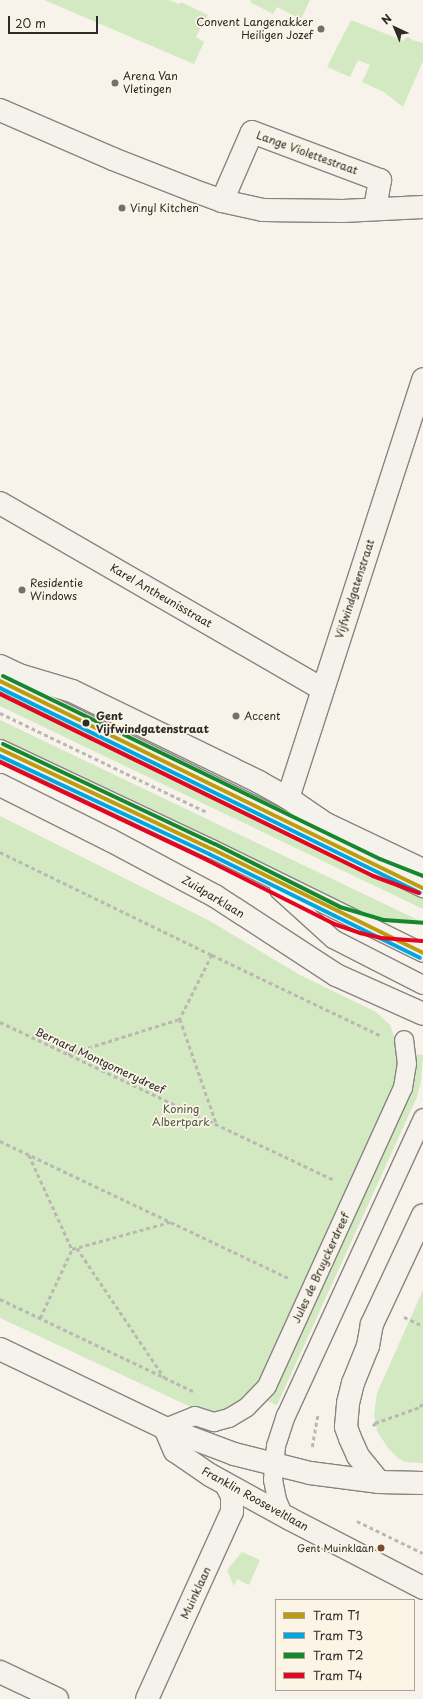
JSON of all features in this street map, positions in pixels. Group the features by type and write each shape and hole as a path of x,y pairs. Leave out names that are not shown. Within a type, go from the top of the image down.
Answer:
{"street":[{"path":"0,110 113,159 222,201 263,210 343,212 423,207"},
{"name":"Lange Violettestraat","path":"222,201 252,132 380,180 375,209"},
{"name":"Vijfwindgatenstraat","path":"288,798 423,380"},
{"name":"Karel Antheunisstraat","path":"0,503 322,689"},
{"path":"0,666 19,675 72,692 259,782 288,798 326,824 423,870"},
{"name":"Zuidparklaan","path":"0,785 110,840 216,896 336,975 423,1014"},
{"path":"379,1482 358,1456 350,1438 346,1427 348,1403 353,1383 368,1346 372,1324 423,1215"},
{"path":"0,1349 165,1428 234,1454 310,1473 379,1482 423,1483"},
{"name":"Franklin Rooseveltlaan","path":"165,1428 175,1451 226,1484 284,1516 423,1588"},
{"name":"Muinklaan","path":"147,1699 232,1512 232,1496 226,1484"},
{"path":"0,1672 57,1699"}],"lane":[{"path":"0,681 423,888"},
{"path":"0,749 205,846 423,953"},
{"path":"264,876 333,939 423,985"},
{"name":"Jules de Bruyckerdreef","path":"165,1428 195,1416 214,1422 229,1418 247,1407 266,1386 403,1088 407,1064 404,1040"},
{"path":"284,1516 277,1500 274,1487 273,1463 276,1446 286,1416 423,1118"}],"path":[{"path":"36,766 63,711"},
{"path":"0,852 391,1040 404,1040"},
{"path":"212,955 180,1019 217,1125"},
{"path":"68,1054 180,1019"},
{"name":"Bernard Montgomerydreef","path":"0,1022 339,1182"},
{"path":"0,1141 294,1281"},
{"path":"28,1155 72,1249 40,1318"},
{"path":"72,1249 170,1222"},
{"path":"77,1248 164,1378"},
{"path":"0,1299 198,1394"},
{"path":"369,1431 375,1423 420,1407 423,1401"}],"green space":[{"path":"44,0 169,0 179,4 181,2 208,15 196,37 204,42 194,64"},
{"path":"251,0 310,0 301,19 277,7 273,14 250,2"},
{"path":"351,20 404,41 405,38 409,37 412,40 423,43 423,61 403,107 384,92 362,82 370,65 358,60 350,77 327,67"},
{"path":"0,691 284,829 423,894 423,909 0,706"},
{"path":"0,720 418,920 417,922 373,917 342,905 0,740"},
{"name":"Koning Albertpark","path":"0,816 210,921 300,975 376,1012 390,1025 398,1047 399,1068 393,1091 262,1381 255,1390 228,1410 205,1412 195,1409 0,1318"},
{"path":"414,1054 423,1055 421,1081 417,1097 277,1405 267,1401 275,1389"},
{"path":"423,1290 423,1463 405,1462 398,1458 388,1448 377,1431 374,1415 377,1393"},
{"path":"242,1552 260,1560 249,1585 237,1579 234,1586 227,1570"}],"tram line":[{"name":"T2","path":"3,676 380,859 423,876"},
{"name":"T1","path":"0,681 423,888"},
{"name":"T3","path":"0,688 420,893"},
{"name":"T4","path":"0,694 373,876 419,893"},
{"name":"T2","path":"3,744 215,844 340,907 384,920 423,923"},
{"name":"T1","path":"0,749 212,849 423,953"},
{"name":"T3","path":"0,756 209,854 420,958"},
{"name":"T4","path":"0,762 207,860 334,924 360,933 381,938 422,941"}],"place":[{"name":"Convent Langenakker Heiligen Jozef","path":"321,29"},
{"name":"Arena Van Vletingen","path":"115,83"},
{"name":"Vinyl Kitchen","path":"122,208"},
{"name":"Residentie Windows","path":"22,590"},
{"name":"Accent","path":"236,716"},
{"name":"Gent Vijfwindgatenstraat","path":"86,723"},
{"name":"Gent Muinklaan","path":"381,1548"}]}
